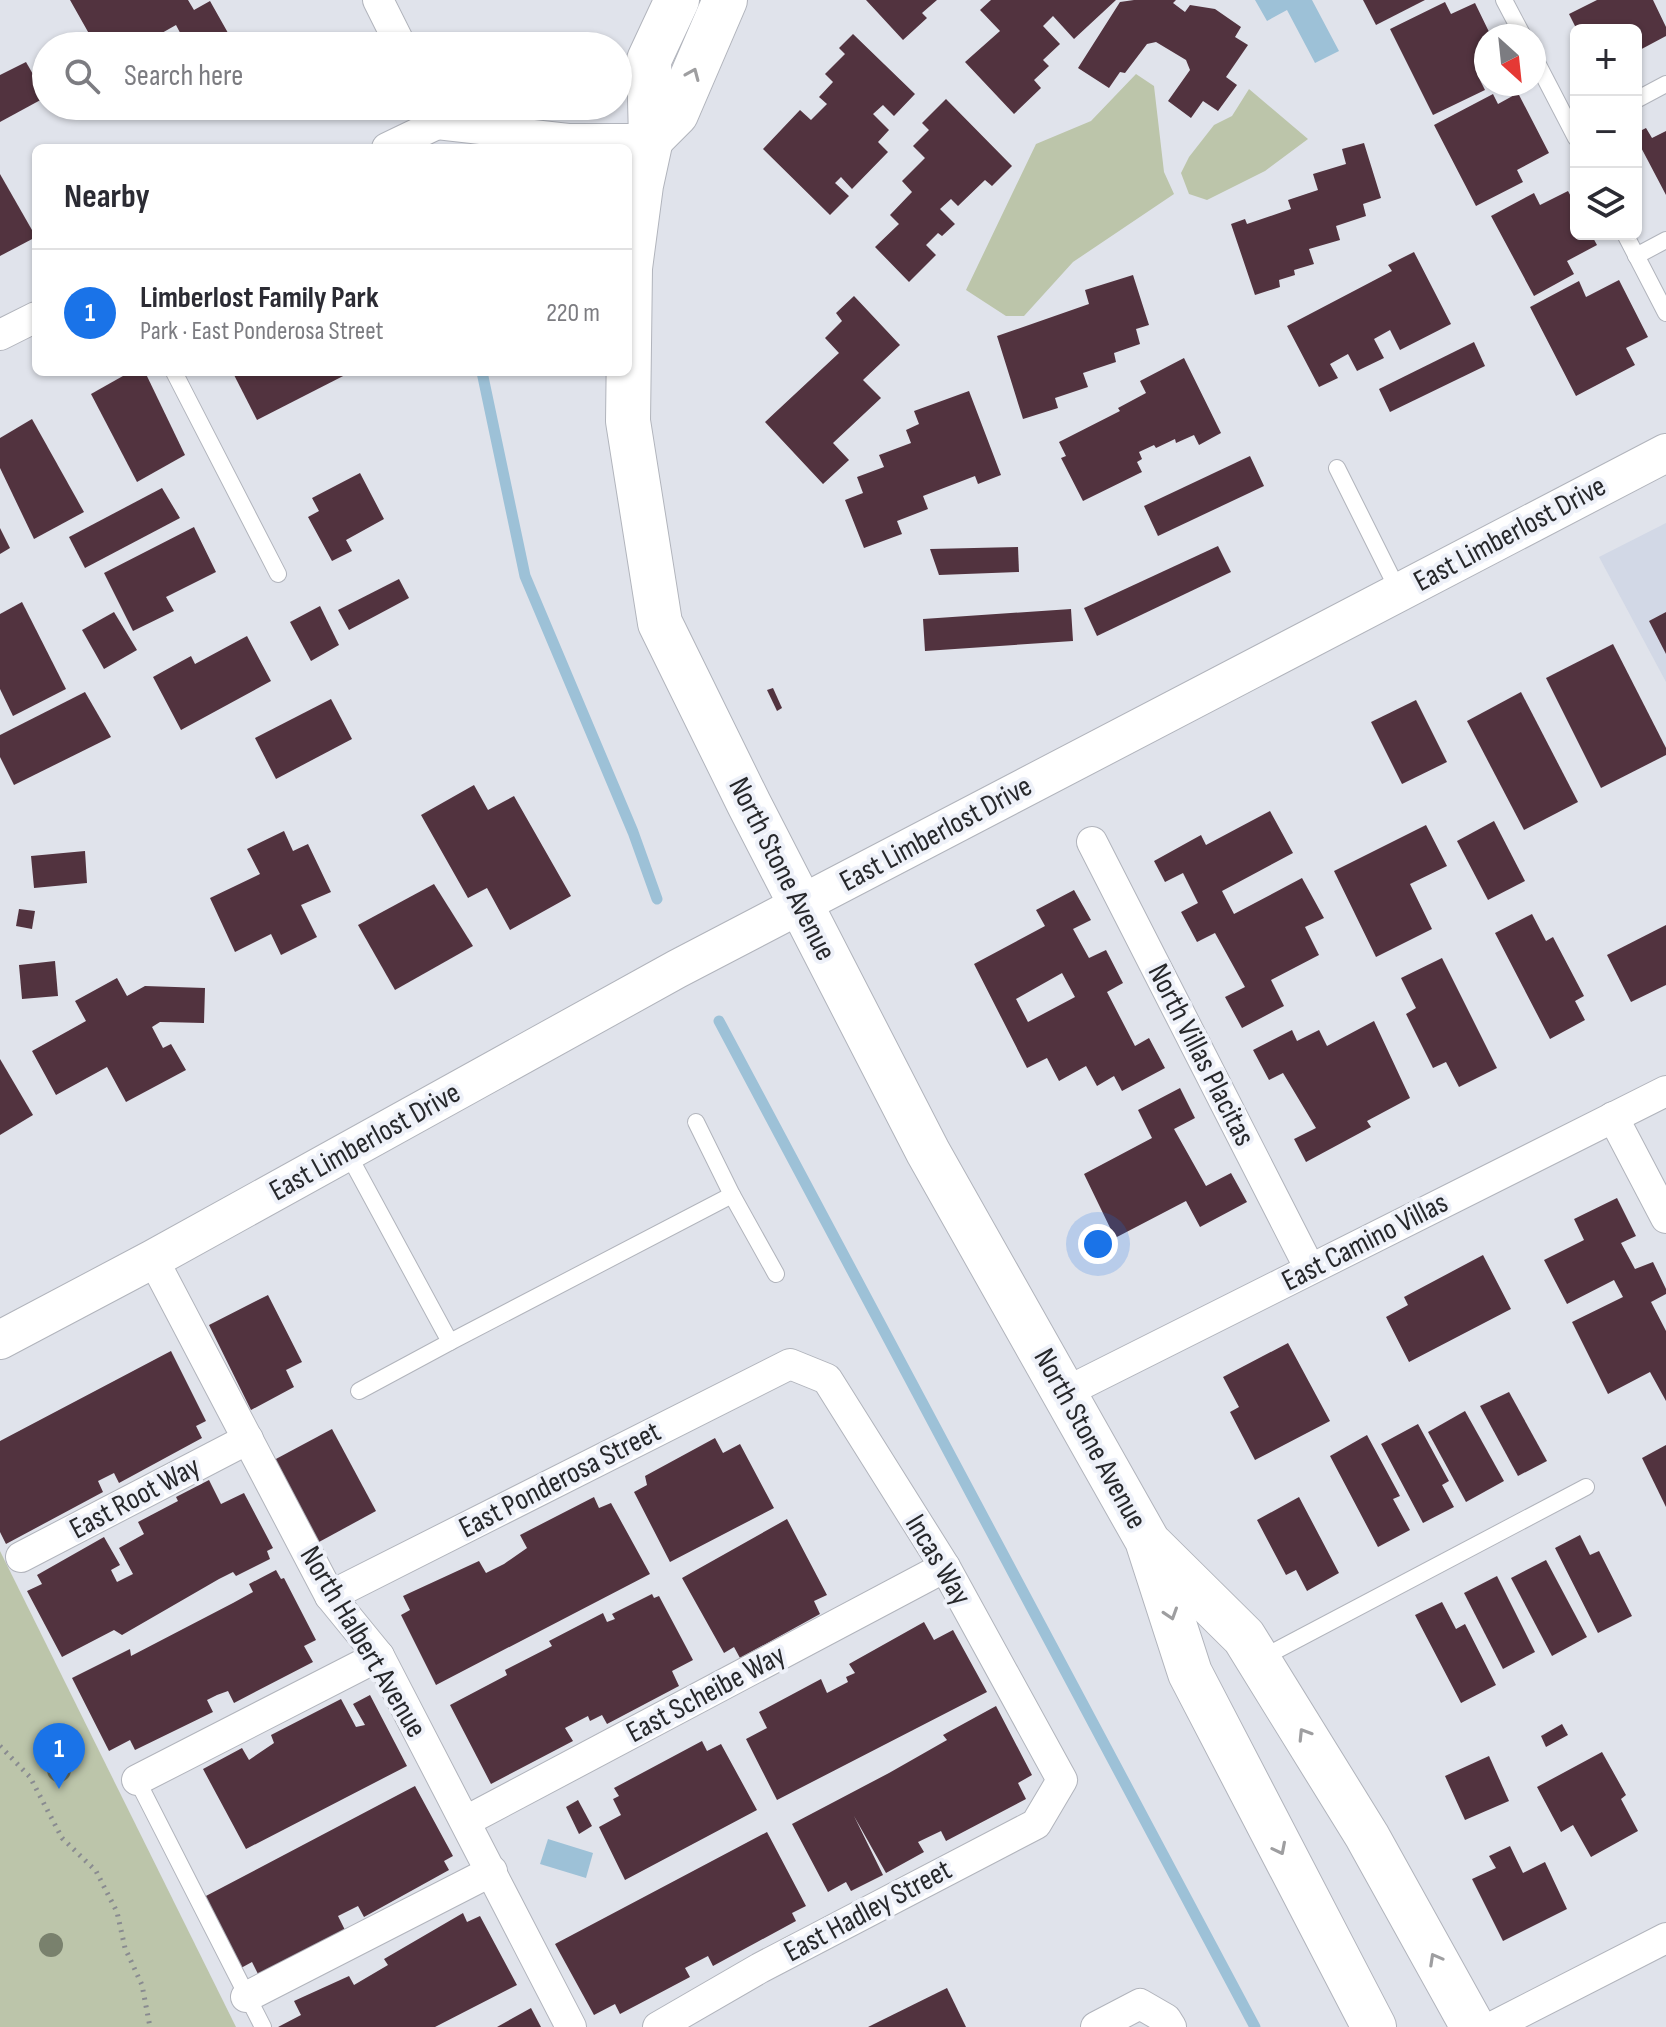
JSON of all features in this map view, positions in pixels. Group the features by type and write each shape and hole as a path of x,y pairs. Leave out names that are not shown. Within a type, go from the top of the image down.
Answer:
{"main road":[{"name":"North Stone Avenue","path":"632,253 651,139 649,60 677,0"},
{"path":"651,139 676,114 725,0"},
{"name":"North Stone Avenue","path":"629,376 628,421 660,623 800,905 928,1152 1147,1540 1190,1673 1374,2027"},
{"name":"North Stone Avenue","path":"1147,1540 1244,1637 1367,1836 1473,2027"}],"street":[{"path":"391,6 398,32"},
{"path":"393,144 426,120"},
{"path":"461,120 568,139 651,139"},
{"path":"0,335 32,319"},
{"name":"East Limberlost Drive","path":"0,1340 153,1259 677,969 1666,453"},
{"name":"North Villas Placitas","path":"1092,842 1310,1269"},
{"name":"East Camino Villas","path":"1064,1393 1666,1091"},
{"path":"1613,1117 1666,1218"},
{"name":"North Halbert Avenue","path":"153,1259 330,1596 379,1656 571,2027"},
{"name":"Incas Way","path":"790,1364 827,1379 945,1567 1062,1780"},
{"name":"East Ponderosa Street","path":"330,1596 790,1364"},
{"name":"East Root Way","path":"21,1557 248,1439"},
{"name":"East Scheibe Way","path":"466,1821 945,1567"},
{"path":"137,1780 379,1656"},
{"name":"East Hadley Street","path":"658,2027 760,1968 1036,1824 1062,1780"},
{"path":"246,1997 492,1871"},
{"path":"1492,2027 1666,1938"},
{"path":"1096,2027 1140,2004 1166,2019 1171,2027"}],"lane":[{"path":"1509,2 1518,24"},
{"path":"1546,80 1570,125"},
{"path":"1642,97 1666,84"},
{"path":"1628,240 1666,313"},
{"path":"1636,256 1666,240"},
{"path":"176,376 278,574"},
{"path":"1337,468 1399,592"},
{"path":"696,1122 776,1274"},
{"path":"347,1152 450,1342"},
{"path":"359,1391 732,1195"},
{"path":"1258,1660 1586,1487"},
{"path":"137,1780 263,2027"}],"path":[{"path":"0,1746 30,1777 62,1838 96,1871 117,1912 125,1948 142,1985 150,2027"}],"shaded area":[{"path":"1666,523 1666,682 1599,557"}],"green space":[{"path":"1136,74 1154,86 1164,172 1174,194 1073,262 1024,316 1006,316 966,290 1036,144 1091,121"},
{"path":"1249,89 1308,139 1265,171 1207,200 1189,194 1181,173 1189,157 1214,125 1232,116"},
{"path":"0,1551 236,2027 0,2027"}],"water":[{"path":"1255,0 1312,0 1339,51 1315,63 1287,10 1267,21"},
{"path":"548,1839 593,1853 586,1878 540,1864"}],"building":[{"path":"70,0 188,0 194,10 210,1 227,32 180,32 176,25 164,32 88,32"},
{"path":"866,0 937,0 922,13 927,18 903,40"},
{"path":"991,0 1116,0 1074,39 1053,16 1043,26 1060,44 1043,60 1049,66 1034,80 1041,88 1014,114 965,62 1000,31 980,10"},
{"path":"1176,0 1173,3 1185,12 1190,5 1215,9 1241,27 1235,37 1248,45 1226,77 1237,85 1218,111 1203,101 1191,118 1168,101 1190,70 1186,60 1156,42 1147,44 1109,88 1078,68 1120,2"},
{"path":"1363,0 1425,0 1376,25"},
{"path":"1597,0 1653,0 1666,27 1666,36 1642,49 1642,24 1574,24 1569,14"},
{"path":"1445,2 1451,14 1475,3 1485,24 1474,24 1474,95 1433,115 1390,29"},
{"path":"853,34 915,94 894,116 883,105 873,114 889,130 878,142 888,152 852,189 841,177 835,183 849,196 830,215 763,149 800,110 811,120 827,104 819,97 833,82 825,74 845,54 839,48"},
{"path":"26,62 32,72 32,105 0,122 0,75"},
{"path":"1489,96 1494,96 1498,104 1513,96 1520,96 1549,153 1517,170 1523,182 1476,206 1434,125"},
{"path":"946,99 1012,166 992,186 985,180 958,206 951,199 940,209 955,224 942,236 938,233 926,245 936,255 909,282 875,247 899,224 890,215 912,192 902,181 925,158 913,146 929,130 922,123"},
{"path":"1646,128 1652,138 1666,131 1666,195 1642,149 1642,130"},
{"path":"1364,143 1381,198 1363,204 1366,216 1336,226 1340,240 1309,249 1314,264 1294,270 1295,275 1279,280 1280,287 1255,295 1231,224 1245,219 1247,224 1291,209 1288,200 1318,190 1313,174 1346,164 1342,149"},
{"path":"0,174 32,230 32,239 0,256"},
{"path":"1568,191 1570,240 1594,240 1597,245 1567,261 1574,274 1534,296 1491,216 1534,193 1540,205"},
{"path":"1414,252 1451,324 1400,350 1390,330 1374,339 1384,358 1357,371 1348,354 1330,364 1338,378 1319,387 1287,326 1392,271 1388,265"},
{"path":"1133,275 1149,325 1136,329 1140,344 1114,353 1116,362 1083,373 1088,387 1055,398 1058,408 1023,419 997,336 1089,304 1085,290"},
{"path":"1619,280 1648,337 1626,348 1635,365 1576,396 1530,307 1579,281 1586,297"},
{"path":"854,296 900,345 863,380 881,398 833,443 849,460 823,484 765,422 839,353 825,338 842,321 836,313"},
{"path":"1474,342 1485,366 1390,412 1379,389"},
{"path":"1184,358 1221,433 1199,445 1194,435 1139,452 1142,459 1137,462 1142,472 1083,501 1061,458 1066,456 1059,442 1120,411 1118,408 1146,393 1140,381"},
{"path":"123,376 147,376 185,455 137,482 91,394"},
{"path":"235,376 343,376 257,420"},
{"path":"969,391 1001,475 978,484 975,476 923,496 928,509 897,521 902,534 864,548 845,500 863,493 857,477 884,467 879,455 911,443 906,430 919,424 914,411"},
{"path":"32,419 84,512 34,539 0,468 0,438"},
{"path":"1250,456 1264,486 1158,536 1144,506"},
{"path":"360,473 384,519 346,540 352,551 332,561 308,517 319,511 312,498"},
{"path":"162,488 180,518 85,568 69,537"},
{"path":"194,527 216,572 166,597 174,611 133,631 104,573"},
{"path":"0,528 10,548 0,554"},
{"path":"1218,546 1231,572 1097,636 1084,608"},
{"path":"1018,547 1019,572 939,575 930,549"},
{"path":"399,579 409,598 349,630 338,610"},
{"path":"22,602 66,689 13,716 0,689 0,614"},
{"path":"320,606 339,645 311,661 290,622"},
{"path":"1071,609 1073,641 925,651 923,619"},
{"path":"114,612 137,650 104,669 82,630"},
{"path":"1666,612 1666,654 1649,621"},
{"path":"247,636 271,681 181,730 153,677 191,656 195,664"},
{"path":"1613,644 1666,748 1666,755 1601,788 1546,678"},
{"path":"773,688 782,708 777,711 767,690"},
{"path":"85,692 111,737 14,785 0,757 0,735"},
{"path":"1521,692 1578,802 1524,830 1467,721"},
{"path":"331,699 352,739 276,779 255,738"},
{"path":"1416,700 1447,762 1402,784 1371,722"},
{"path":"474,785 488,810 514,796 571,896 510,930 487,888 468,898 421,815"},
{"path":"1270,811 1293,853 1222,891 1234,914 1302,878 1324,918 1305,927 1319,955 1271,980 1284,1006 1242,1028 1225,997 1245,987 1215,933 1197,942 1181,912 1198,903 1183,873 1165,882 1154,861 1201,835 1206,845"},
{"path":"1494,821 1525,881 1488,900 1457,841"},
{"path":"1426,825 1447,866 1410,884 1432,929 1376,957 1334,871"},
{"path":"284,831 293,851 308,844 331,892 301,905 317,937 281,955 271,934 235,952 210,898 260,874 247,849"},
{"path":"85,851 87,883 34,888 31,856"},
{"path":"434,884 473,946 395,990 358,925"},
{"path":"1074,890 1091,920 1073,929 1089,958 1106,950 1123,983 1107,992 1135,1046 1149,1038 1165,1068 1122,1091 1114,1076 1097,1086 1086,1066 1059,1081 1047,1058 1027,1068 974,964 1045,926 1036,910","holes":["1062,973 1075,997 1028,1022 1016,999"]},
{"path":"19,909 35,911 32,929 16,926"},
{"path":"1532,914 1546,941 1553,937 1584,996 1575,1001 1585,1020 1550,1039 1495,933"},
{"path":"1666,925 1666,985 1631,1002 1607,955"},
{"path":"1442,958 1497,1068 1459,1087 1446,1062 1433,1068 1406,1014 1416,1008 1401,978"},
{"path":"55,961 58,996 22,999 19,965"},
{"path":"117,978 127,996 145,986 205,988 204,1023 160,1022 152,1027 163,1048 171,1044 186,1070 126,1102 107,1067 56,1095 32,1051 86,1021 75,1001"},
{"path":"1374,1021 1410,1098 1367,1121 1371,1127 1306,1162 1294,1139 1316,1128 1283,1073 1269,1080 1253,1050 1292,1030 1297,1041 1319,1030 1327,1046"},
{"path":"0,1059 33,1115 0,1135"},
{"path":"1180,1088 1195,1118 1174,1129 1206,1186 1231,1173 1247,1202 1200,1227 1186,1201 1115,1238 1084,1174 1152,1138 1138,1110"},
{"path":"1617,1198 1636,1236 1621,1243 1635,1269 1653,1262 1666,1289 1666,1294 1651,1302 1666,1331 1666,1401 1650,1372 1608,1394 1572,1322 1623,1297 1614,1280 1567,1304 1544,1260 1584,1240 1574,1219"},
{"path":"1483,1255 1511,1309 1409,1362 1386,1317 1408,1305 1404,1297"},
{"path":"268,1295 302,1362 286,1370 294,1387 251,1410 209,1325"},
{"path":"1288,1343 1330,1421 1255,1460 1230,1412 1239,1407 1223,1377"},
{"path":"171,1351 206,1421 196,1426 202,1438 119,1483 114,1473 98,1481 103,1492 6,1544 0,1532 0,1441"},
{"path":"1509,1392 1547,1461 1518,1476 1480,1406"},
{"path":"1465,1411 1504,1481 1466,1502 1428,1432"},
{"path":"1418,1424 1449,1481 1442,1485 1454,1507 1423,1523 1381,1444"},
{"path":"332,1429 376,1511 319,1542 274,1460"},
{"path":"1367,1435 1400,1496 1393,1499 1410,1530 1378,1547 1330,1456"},
{"path":"715,1438 723,1453 740,1444 774,1508 670,1562 634,1492 647,1485 645,1476"},
{"path":"1666,1445 1666,1507 1642,1458"},
{"path":"209,1480 221,1504 244,1493 273,1548 267,1551 270,1559 236,1576 233,1572 219,1579 122,1635 114,1630 62,1657 27,1591 42,1584 37,1575 104,1537 120,1565 111,1570 117,1582 133,1574 119,1548 144,1534 138,1522"},
{"path":"594,1497 599,1508 611,1503 650,1574 436,1685 401,1615 410,1610 403,1596 479,1561 486,1573 504,1564 527,1548 520,1535"},
{"path":"1299,1497 1339,1573 1307,1591 1296,1570 1286,1575 1257,1520"},
{"path":"787,1519 827,1595 814,1601 820,1614 740,1658 734,1647 724,1653 682,1578"},
{"path":"1580,1535 1590,1555 1599,1551 1632,1616 1598,1633 1555,1548"},
{"path":"1546,1560 1587,1637 1552,1656 1511,1578"},
{"path":"276,1570 281,1579 284,1578 316,1640 304,1646 313,1662 234,1703 228,1691 217,1695 207,1700 213,1712 135,1750 130,1740 109,1751 72,1678 130,1649 131,1656 233,1603 253,1592 249,1584"},
{"path":"1497,1576 1535,1652 1503,1669 1464,1593"},
{"path":"652,1594 654,1598 659,1596 693,1660 672,1671 679,1686 607,1724 602,1715 590,1721 588,1716 565,1728 573,1741 491,1784 450,1705 507,1675 505,1670 552,1646 549,1641 603,1613 607,1622 615,1619 612,1614"},
{"path":"1442,1602 1456,1629 1465,1624 1496,1685 1461,1703 1415,1615"},
{"path":"924,1622 934,1640 953,1630 987,1692 777,1800 746,1739 767,1728 759,1712 821,1679 827,1693 848,1682 846,1677 855,1673 849,1664"},
{"path":"370,1695 407,1766 246,1849 203,1769 242,1748 249,1760 274,1743 271,1735 341,1699 356,1727 365,1725 353,1704"},
{"path":"996,1706 1032,1775 1018,1783 1026,1799 946,1841 941,1831 918,1842 924,1852 886,1873 854,1816 883,1875 851,1891 846,1882 828,1892 792,1824 947,1740 943,1735"},
{"path":"1562,1724 1568,1735 1546,1747 1541,1736"},
{"path":"702,1741 707,1751 721,1744 757,1810 625,1880 599,1827 621,1815 613,1799 619,1796 614,1788"},
{"path":"1602,1752 1626,1795 1621,1799 1638,1831 1591,1857 1573,1825 1561,1832 1537,1787"},
{"path":"1489,1756 1509,1801 1465,1820 1445,1776"},
{"path":"415,1786 453,1856 444,1861 449,1870 364,1917 358,1906 338,1916 345,1930 258,1974 252,1962 241,1968 204,1897"},
{"path":"578,1800 592,1826 579,1834 566,1807"},
{"path":"767,1832 806,1906 792,1913 796,1921 713,1966 708,1956 685,1968 690,1977 620,2014 615,2004 594,2015 555,1944"},
{"path":"1510,1846 1523,1873 1545,1862 1567,1909 1503,1941 1472,1879 1496,1868 1489,1856"},
{"path":"463,1913 467,1922 480,1916 517,1985 435,2027 278,2027 301,2015 294,2001 349,1976 354,1985 388,1965 384,1959"},
{"path":"947,1988 966,2027 868,2027"},
{"path":"531,2008 541,2027 497,2027"}],"waterway":[{"path":"483,376 525,576 633,832 657,899"},
{"path":"719,1021 1255,2027"}],"place":[{"name":"Limberlost Family Park","path":"59,1789"}]}
